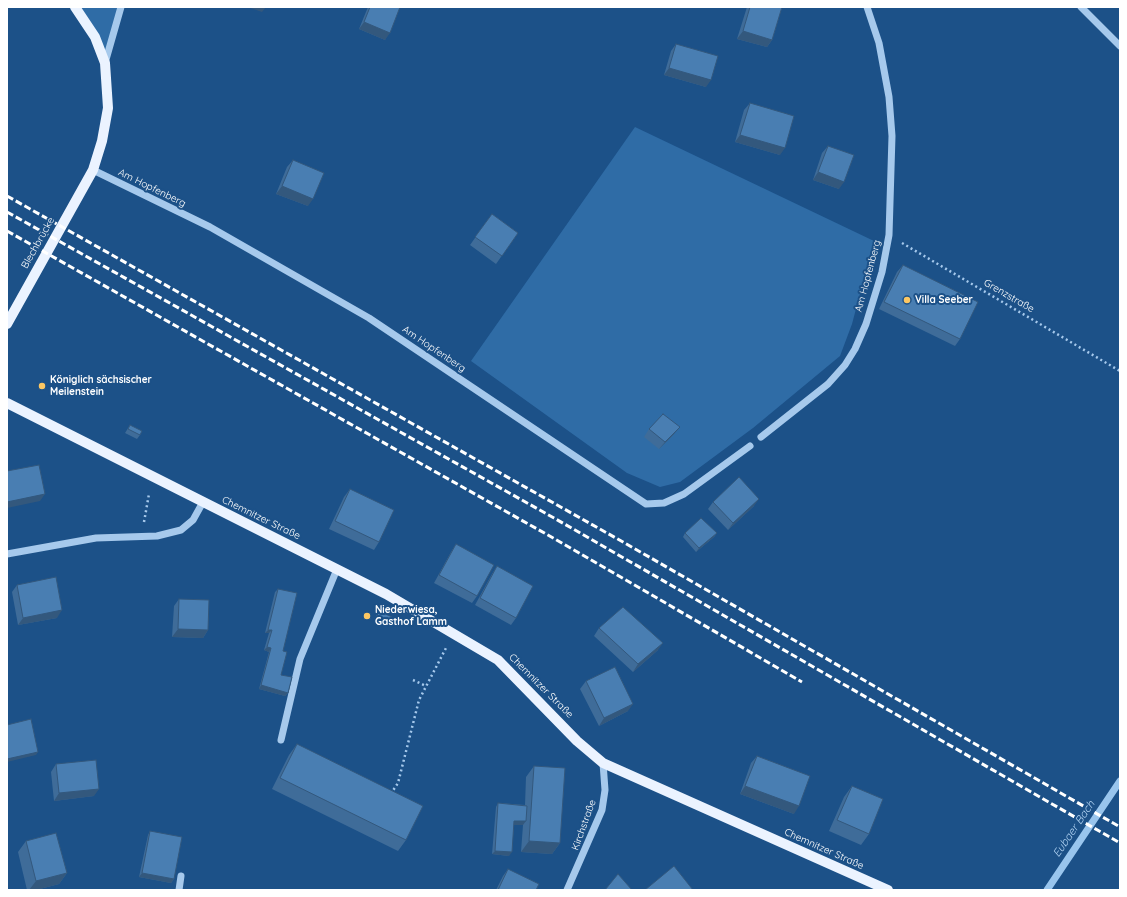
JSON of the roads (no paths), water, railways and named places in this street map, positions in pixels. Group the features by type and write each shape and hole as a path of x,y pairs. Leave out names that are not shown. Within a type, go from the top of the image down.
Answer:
{"main road":[{"name":"Blechbrücke","path":"8,322 88,180 93,170 102,140 108,108 105,63 95,37 75,7"},
{"name":"Chemnitzer Straße","path":"7,403 337,569 454,633 498,660 577,741 603,763 888,890"}],"street":[{"path":"105,63 121,7"},
{"name":"Am Hopfenberg","path":"761,437 828,384 845,365 855,349 866,324 882,272 889,235 892,136 889,96 879,43 867,7"},
{"path":"1081,7 1120,46"},
{"name":"Am Hopfenberg","path":"93,170 210,227 369,318 646,504 664,503 684,494 750,446"},
{"path":"7,554 96,538 158,536 180,530 193,520 203,502"},
{"path":"281,740 300,659 337,569"},
{"name":"Kirchstraße","path":"567,890 602,810 605,790 603,763"},
{"path":"179,890 181,876"}],"waterway":[{"name":"Eubaer Bach","path":"1047,890 1120,781"}],"railway":[{"path":"7,196 623,542 1120,827"},
{"path":"7,212 554,518 1120,843"},
{"path":"7,231 555,539 802,682"}],"place":[{"name":"Villa Seeber","path":"907,300"},
{"name":"Königlich sächsischer Meilenstein","path":"42,386"},
{"name":"Niederwiesa, Gasthof Lamm","path":"367,616"}]}
